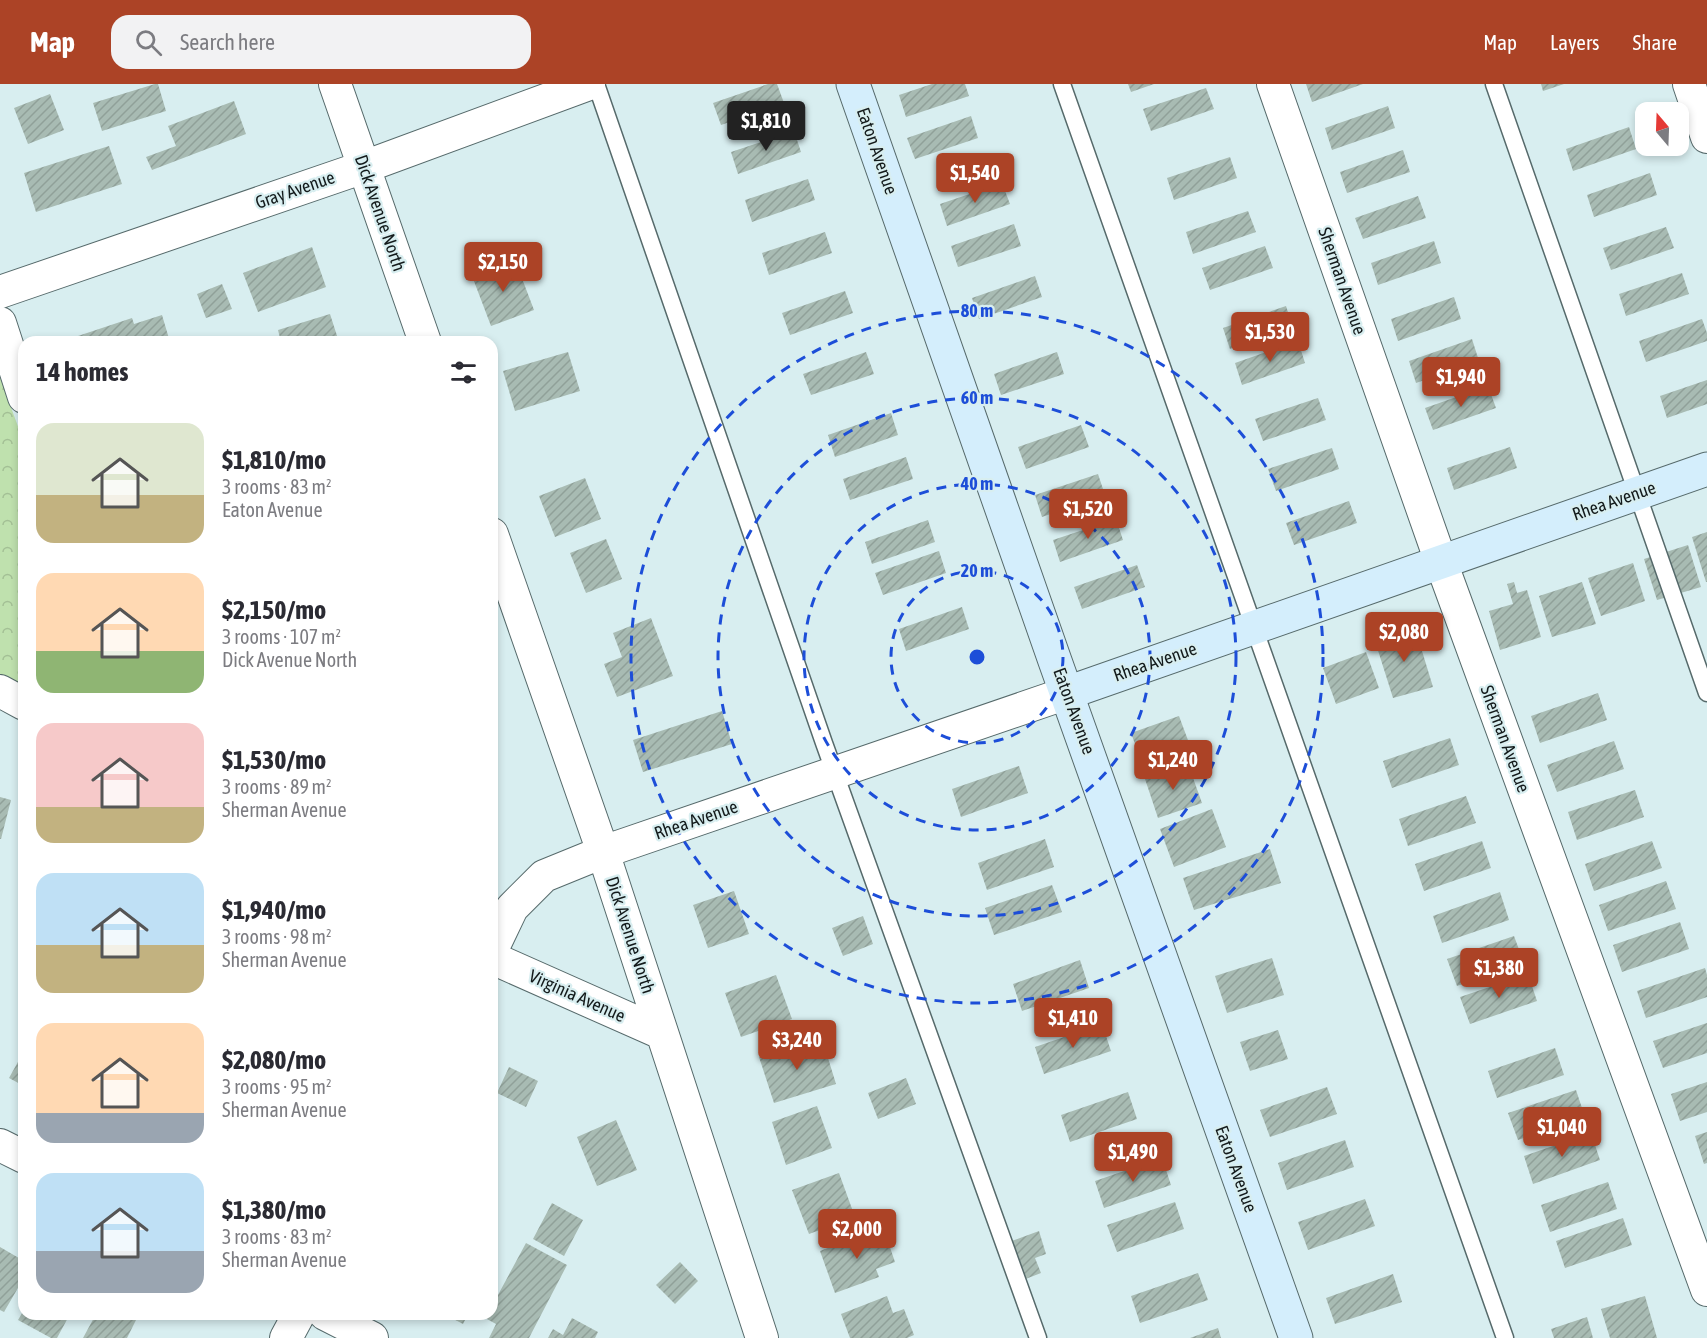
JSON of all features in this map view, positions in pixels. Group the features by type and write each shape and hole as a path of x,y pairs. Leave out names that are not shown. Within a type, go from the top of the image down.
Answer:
{"main road":[{"name":"Eaton Avenue","path":"854,84 1296,1338"},
{"name":"Rhea Avenue","path":"1067,693 1707,469"}],"street":[{"name":"Dick Avenue North","path":"335,84 423,336"},
{"name":"Gray Avenue","path":"0,292 364,166 589,84"},
{"name":"Sherman Avenue","path":"1273,84 1441,562 1707,1290"},
{"path":"1689,84 1707,136"},
{"path":"0,323 18,378"},
{"name":"Dick Avenue North","path":"498,551 603,852 762,1338"},
{"path":"0,691 18,701"},
{"name":"Rhea Avenue","path":"498,937 512,908 544,876 603,852 1067,693"},
{"name":"Virginia Avenue","path":"498,961 661,1034"},
{"path":"0,1145 18,1154"},
{"path":"286,1338 296,1320"},
{"path":"337,1320 372,1338"}],"lane":[{"path":"596,84 835,773 1038,1338"},
{"path":"1062,84 1505,1338"},
{"path":"1494,84 1707,693"}],"green space":[{"path":"0,377 18,426 18,686 0,677"}],"building":[{"path":"158,84 166,111 102,131 93,103"},
{"path":"768,84 777,84 784,103 721,125 713,103"},
{"path":"932,84 965,84 969,96 906,117 899,95"},
{"path":"1128,84 1154,84 1131,92"},
{"path":"1306,84 1363,84 1312,102"},
{"path":"1541,84 1564,84 1543,91"},
{"path":"1206,88 1214,109 1151,131 1143,109"},
{"path":"50,94 64,130 28,144 14,108"},
{"path":"234,101 246,134 152,170 146,157 176,146 168,126"},
{"path":"1388,106 1395,128 1332,150 1325,128"},
{"path":"971,116 978,138 915,159 907,138"},
{"path":"1629,127 1635,146 1635,149 1573,171 1566,149"},
{"path":"794,131 801,152 738,174 731,152"},
{"path":"109,146 122,184 36,212 24,173"},
{"path":"1403,150 1410,172 1347,193 1340,172"},
{"path":"1230,157 1237,178 1174,200 1167,178"},
{"path":"1650,173 1657,195 1594,217 1587,195"},
{"path":"808,179 815,200 752,222 745,200"},
{"path":"1002,183 1010,204 947,226 940,204"},
{"path":"1418,196 1426,218 1363,239 1355,218"},
{"path":"1248,211 1256,232 1193,254 1186,232"},
{"path":"1014,224 1021,246 958,267 951,246"},
{"path":"1666,227 1674,248 1611,270 1603,248"},
{"path":"825,232 832,253 769,275 762,253"},
{"path":"1434,241 1441,263 1378,285 1371,263"},
{"path":"1265,246 1273,268 1210,290 1202,268"},
{"path":"312,247 326,287 258,312 243,273"},
{"path":"515,260 534,310 491,326 472,276"},
{"path":"1682,273 1689,294 1626,316 1619,294"},
{"path":"1035,276 1042,297 979,319 972,298"},
{"path":"222,284 232,309 206,318 197,294"},
{"path":"845,291 853,313 790,335 782,313"},
{"path":"1454,297 1461,319 1398,341 1391,319"},
{"path":"1286,306 1293,328 1230,349 1223,328"},
{"path":"330,314 337,336 280,336 278,330"},
{"path":"162,315 168,336 78,336 132,318 134,324"},
{"path":"1702,319 1707,341 1646,362 1639,341"},
{"path":"1472,339 1479,361 1416,383 1409,361"},
{"path":"1298,341 1305,363 1242,385 1235,363"},
{"path":"568,352 580,391 515,411 503,371"},
{"path":"866,352 874,374 811,395 803,374"},
{"path":"1057,352 1064,374 1001,395 994,374"},
{"path":"1707,380 1707,404 1667,418 1660,396"},
{"path":"1488,386 1496,408 1433,430 1425,408"},
{"path":"1318,398 1326,420 1263,441 1255,419"},
{"path":"891,413 898,435 835,457 828,435"},
{"path":"1081,425 1089,447 1026,469 1018,447"},
{"path":"1510,447 1517,468 1454,490 1447,468"},
{"path":"1332,448 1339,469 1276,491 1268,469"},
{"path":"906,457 913,479 850,500 843,479"},
{"path":"1098,474 1105,495 1042,517 1035,495"},
{"path":"585,478 601,519 555,537 539,496"},
{"path":"1349,501 1357,523 1294,545 1286,523"},
{"path":"1116,519 1123,540 1060,562 1053,540"},
{"path":"928,520 935,542 872,564 865,542"},
{"path":"1707,532 1707,582 1706,582 1692,537"},
{"path":"606,539 622,579 586,593 570,553"},
{"path":"1688,545 1701,587 1657,600 1644,559"},
{"path":"939,551 946,573 883,595 875,573"},
{"path":"1633,563 1645,601 1601,616 1588,578"},
{"path":"1137,565 1145,587 1082,609 1074,587"},
{"path":"1514,582 1517,593 1527,590 1541,637 1500,650 1489,611 1513,604 1507,584"},
{"path":"1582,582 1596,624 1552,637 1539,596"},
{"path":"962,607 969,629 906,651 899,629"},
{"path":"651,618 673,676 617,697 604,664 622,657 613,633"},
{"path":"1415,628 1433,687 1393,698 1375,641"},
{"path":"1366,652 1379,688 1336,704 1323,668"},
{"path":"1598,693 1607,720 1540,743 1531,716"},
{"path":"722,711 732,744 643,772 633,740"},
{"path":"1179,716 1192,751 1144,769 1131,733"},
{"path":"1450,738 1459,765 1392,788 1383,761"},
{"path":"1614,741 1624,769 1557,792 1547,765"},
{"path":"1188,764 1202,803 1158,818 1145,779"},
{"path":"1019,766 1028,793 961,817 952,789"},
{"path":"1635,790 1644,817 1577,840 1568,812"},
{"path":"1466,796 1476,823 1408,846 1399,819"},
{"path":"0,797 11,800 1,839 0,839"},
{"path":"1212,809 1226,847 1174,867 1160,829"},
{"path":"1045,839 1054,867 987,890 978,863"},
{"path":"1482,841 1491,868 1424,891 1415,864"},
{"path":"1652,841 1662,868 1594,891 1585,864"},
{"path":"1270,849 1281,883 1194,910 1183,878"},
{"path":"1666,881 1676,909 1608,931 1599,905"},
{"path":"1052,885 1062,912 994,935 985,908"},
{"path":"734,891 749,934 708,948 693,905"},
{"path":"1500,892 1509,920 1442,943 1433,916"},
{"path":"863,916 873,944 843,956 832,928"},
{"path":"1680,922 1689,949 1622,972 1613,945"},
{"path":"1514,936 1524,963 1457,986 1447,959"},
{"path":"1272,958 1284,995 1227,1013 1215,976"},
{"path":"1080,960 1089,988 1022,1011 1013,984"},
{"path":"1705,968 1707,997 1646,1018 1637,991"},
{"path":"1528,974 1537,1001 1470,1024 1460,997"},
{"path":"776,975 792,1019 741,1037 725,993"},
{"path":"1707,1023 1707,1053 1663,1068 1653,1041"},
{"path":"1102,1024 1111,1051 1044,1074 1035,1047"},
{"path":"1278,1030 1288,1059 1250,1071 1240,1042"},
{"path":"805,1042 807,1050 824,1045 836,1084 774,1103 759,1057"},
{"path":"1555,1048 1564,1075 1497,1098 1488,1071"},
{"path":"18,1062 18,1083 9,1078"},
{"path":"509,1067 538,1081 526,1107 498,1093"},
{"path":"906,1078 916,1104 878,1119 868,1093"},
{"path":"1707,1082 1707,1112 1680,1121 1671,1094"},
{"path":"1327,1087 1337,1114 1270,1137 1260,1110"},
{"path":"1576,1090 1585,1117 1518,1140 1508,1113"},
{"path":"1128,1092 1137,1119 1070,1142 1061,1115"},
{"path":"817,1106 832,1148 786,1165 772,1122"},
{"path":"616,1120 637,1170 597,1186 577,1137"},
{"path":"1707,1132 1707,1163 1704,1164 1695,1136"},
{"path":"1591,1133 1600,1160 1533,1184 1524,1156"},
{"path":"1345,1140 1354,1167 1287,1190 1278,1163"},
{"path":"1162,1158 1171,1185 1104,1208 1095,1181"},
{"path":"839,1173 855,1217 809,1234 792,1190"},
{"path":"1608,1182 1617,1209 1550,1232 1541,1205"},
{"path":"1365,1199 1375,1226 1308,1250 1298,1222"},
{"path":"1175,1202 1184,1229 1117,1252 1107,1225"},
{"path":"552,1203 583,1220 564,1256 533,1239"},
{"path":"1623,1218 1632,1245 1565,1268 1556,1241"},
{"path":"883,1227 895,1262 876,1269 879,1277 835,1293 820,1251"},
{"path":"1039,1231 1046,1254 1035,1258 1041,1273 1023,1280 1009,1242"},
{"path":"526,1243 567,1265 529,1338 489,1338 496,1324 489,1320 498,1320 498,1295"},
{"path":"0,1247 18,1258 18,1288 4,1312 0,1310"},
{"path":"680,1262 698,1281 675,1304 656,1285"},
{"path":"1198,1273 1208,1300 1140,1323 1131,1296"},
{"path":"1393,1274 1402,1302 1335,1324 1326,1298"},
{"path":"887,1296 893,1313 904,1309 914,1335 907,1338 850,1338 841,1314"},
{"path":"1645,1296 1657,1338 1610,1338 1601,1309"},
{"path":"1587,1317 1593,1338 1554,1338 1551,1329"},
{"path":"572,1318 598,1332 595,1338 548,1338 553,1329 563,1335"},
{"path":"18,1320 67,1320 57,1338 51,1338"},
{"path":"93,1320 136,1320 127,1338 83,1338"},
{"path":"1218,1328 1221,1338 1190,1338"}]}
